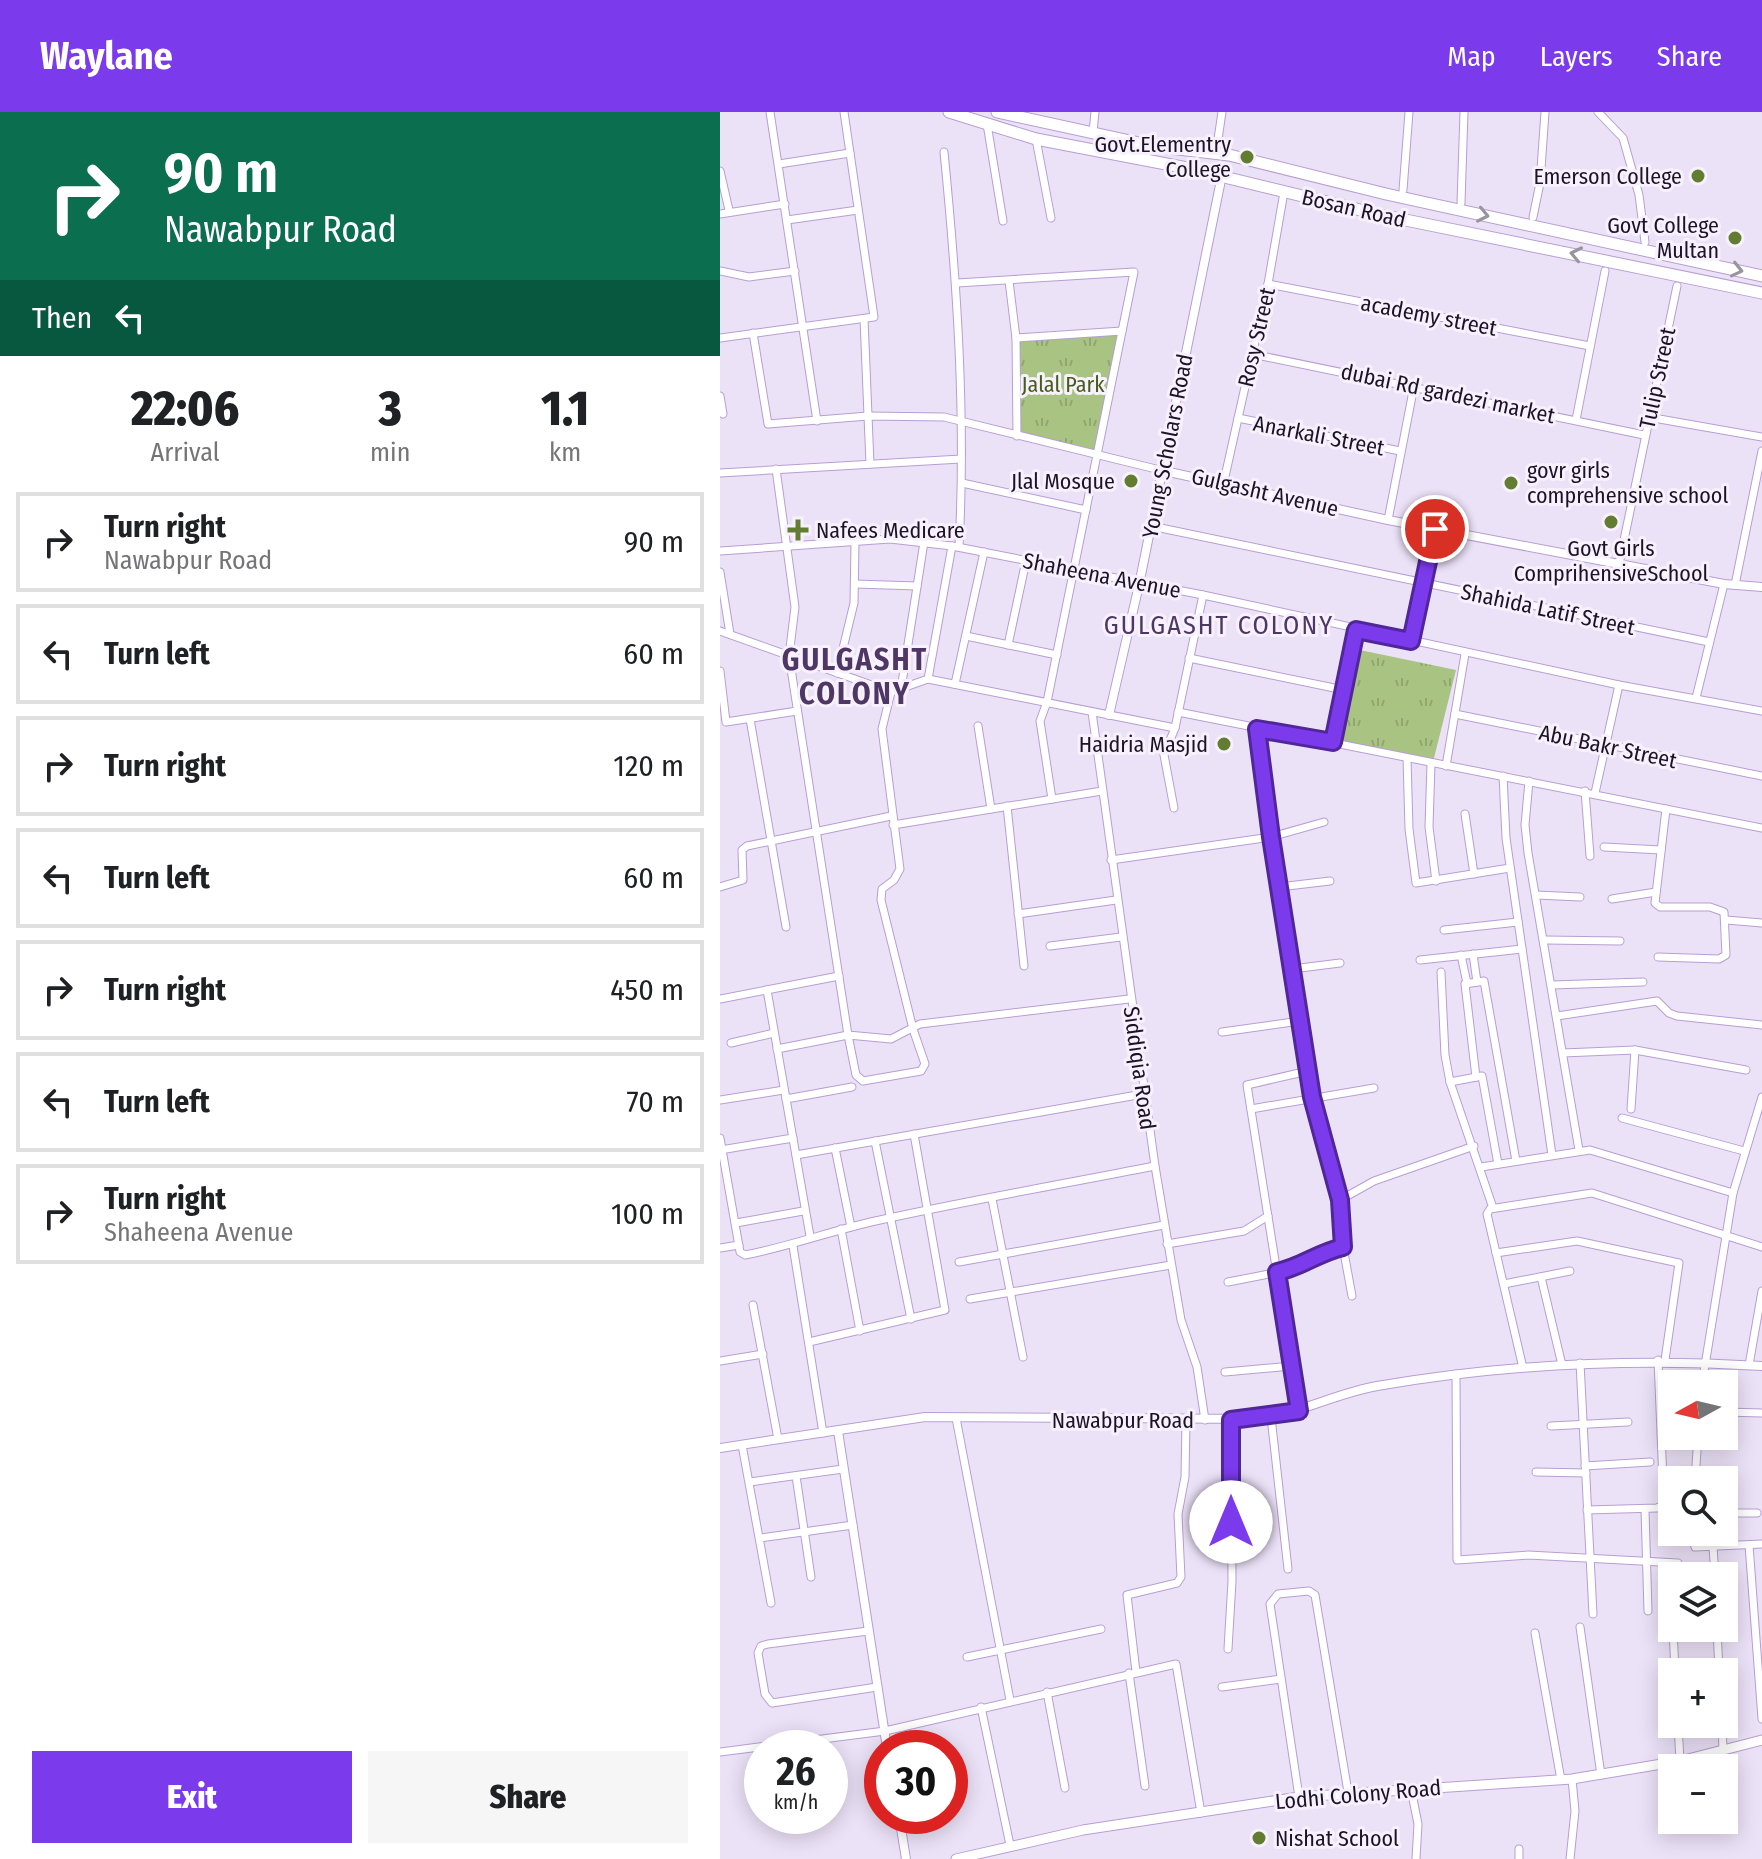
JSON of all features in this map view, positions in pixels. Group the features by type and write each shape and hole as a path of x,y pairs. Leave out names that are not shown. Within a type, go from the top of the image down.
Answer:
{"main road":[{"name":"Bosan Road","path":"949,112 1036,139 1222,175 1381,215 1762,293"},
{"name":"Bosan Road","path":"997,112 1153,146 1216,153 1386,194 1536,222 1762,276"},
{"path":"1381,215 1386,194"},
{"path":"1536,222 1537,246"},
{"name":"Lodhi Colony Road","path":"1707,1754 1762,1740"},
{"name":"Lodhi Colony Road","path":"956,1859 982,1856 1010,1845 1299,1797 1561,1780 1658,1765"}],"street":[{"path":"770,112 817,421"},
{"path":"720,338 864,319 874,315 844,112"},
{"path":"1093,132 1095,112"},
{"path":"1216,153 1222,112"},
{"path":"1403,190 1409,112"},
{"path":"1461,203 1464,112"},
{"path":"1536,222 1545,112"},
{"path":"1598,112 1623,138 1639,195 1645,242"},
{"path":"987,124 1003,221"},
{"path":"1036,139 1051,218"},
{"path":"928,679 956,546 962,483 957,283 944,152"},
{"path":"779,164 850,153"},
{"path":"720,174 729,210"},
{"name":"Young Scholars Road","path":"1109,715 1139,585 1222,175"},
{"name":"Rosy Street","path":"1224,481 1268,284 1284,192"},
{"path":"720,214 729,210 785,204"},
{"path":"787,220 858,210"},
{"path":"720,271 749,277 795,271"},
{"path":"1576,420 1605,271"},
{"path":"957,283 1134,272 1057,655 1040,721 1052,799"},
{"path":"1009,281 1016,338 1017,436"},
{"name":"academy street","path":"1268,284 1590,346"},
{"name":"Tulip Street","path":"1619,564 1677,286"},
{"path":"864,319 870,464"},
{"path":"1016,338 1122,331"},
{"name":"Gulgasht Avenue","path":"753,333 768,424 868,416 944,417 1160,470 1224,481 1388,520 1724,584 1762,587"},
{"name":"dubai Rd gardezi market","path":"1252,354 1644,435"},
{"path":"1388,520 1414,386"},
{"path":"720,396 723,414"},
{"path":"1648,417 1762,437"},
{"name":"Anarkali Street","path":"1238,418 1400,451"},
{"path":"1735,585 1762,451"},
{"path":"720,473 961,459"},
{"path":"776,469 795,607 789,656 848,1035 856,1075 863,1081 924,1069 923,1052 913,1029 881,900 882,889 894,880 900,869 882,729 891,692"},
{"path":"962,483 1086,510"},
{"name":"Shahida Latif Street","path":"1151,526 1709,642"},
{"path":"1411,641 1435,529"},
{"path":"837,673 854,603 855,542"},
{"name":"Shaheena Avenue","path":"720,551 855,542 924,542 956,546 1139,585 1203,595 1465,654 1762,711"},
{"path":"901,689 924,542"},
{"path":"955,684 984,552"},
{"path":"1008,645 1026,561"},
{"path":"720,572 730,634"},
{"path":"855,584 917,586"},
{"path":"1696,698 1724,584"},
{"path":"1174,808 1164,755 1175,728 1203,595"},
{"path":"1333,742 1356,630"},
{"path":"720,631 891,692 928,679 1175,728"},
{"path":"966,636 1057,655"},
{"path":"1446,766 1465,654"},
{"path":"1189,658 1344,690"},
{"path":"720,671 726,722 797,711"},
{"path":"1595,793 1619,685"},
{"name":"Siddiqia Road","path":"1092,712 1143,1094 1181,1320 1201,1382 1205,1420"},
{"path":"1178,712 1762,828"},
{"name":"Abu Bakr Street","path":"1455,714 1762,776"},
{"path":"750,719 786,927"},
{"path":"978,726 991,809"},
{"path":"1257,729 1312,1097 1340,1200 1343,1247 1352,1296"},
{"path":"1407,758 1408,816 1415,882 1510,868"},
{"path":"1431,763 1429,827 1436,881"},
{"path":"1503,776 1510,868 1552,1155"},
{"path":"1529,781 1525,825 1579,1150"},
{"path":"893,825 1102,791"},
{"path":"1585,791 1590,856"},
{"path":"1007,806 1024,966"},
{"path":"1658,957 1723,958 1726,920 1724,912 1710,907 1656,906 1666,809"},
{"path":"1465,814 1474,874"},
{"path":"720,887 743,880 744,848 891,816"},
{"path":"1111,860 1271,837 1324,822"},
{"path":"1604,847 1661,850"},
{"path":"1279,887 1330,881"},
{"path":"1612,899 1656,892"},
{"path":"1536,895 1580,897"},
{"path":"1018,914 1116,900"},
{"path":"1726,920 1762,923"},
{"path":"1444,930 1518,922"},
{"path":"1050,946 1121,937"},
{"path":"1545,940 1620,941"},
{"path":"1420,960 1522,949"},
{"path":"1473,954 1477,982"},
{"path":"1461,955 1467,983 1476,1077"},
{"path":"1292,969 1340,963"},
{"path":"1441,972 1445,1055 1450,1082 1493,1208"},
{"path":"720,999 839,976"},
{"path":"1467,983 1485,982 1516,1161"},
{"path":"1552,985 1643,982"},
{"path":"767,990 810,1236"},
{"path":"777,1049 848,1035 891,1039 927,1023 1129,999"},
{"path":"1557,1016 1657,1001 1677,1016 1762,1025"},
{"path":"1222,1032 1300,1021"},
{"path":"731,1043 774,1033"},
{"path":"1563,1053 1635,1050 1746,1070"},
{"path":"1631,1109 1635,1050"},
{"path":"1299,1411 1248,1083 1308,1071"},
{"path":"1450,1082 1483,1078 1498,1164"},
{"path":"786,1099 852,1087"},
{"path":"1251,1109 1374,1088"},
{"path":"720,1100 784,1090"},
{"path":"796,1155 1143,1094"},
{"path":"1703,1370 1733,1193 1761,1103"},
{"path":"1622,1118 1744,1151"},
{"path":"809,1342 942,1312 945,1307 914,1134"},
{"path":"720,1138 724,1187 736,1223 739,1245 745,1255 793,1246 810,1236 890,1218 1155,1166"},
{"path":"721,1150 793,1138"},
{"path":"875,1141 911,1319"},
{"path":"1340,1200 1374,1181 1474,1146"},
{"path":"835,1148 851,1227"},
{"path":"1481,1167 1590,1150 1733,1193"},
{"path":"1523,1368 1487,1214 1493,1208 1592,1193 1762,1247"},
{"path":"992,1199 1023,1357"},
{"path":"736,1223 803,1211"},
{"path":"1167,1244 1244,1231 1268,1216"},
{"path":"959,1262 1164,1225"},
{"path":"841,1229 860,1331"},
{"path":"1496,1253 1577,1241 1679,1263 1662,1360 1664,1505 1645,1509 1587,1510"},
{"path":"720,1248 739,1245"},
{"path":"793,1246 823,1433"},
{"path":"1228,1282 1300,1268 1313,1255 1343,1247"},
{"path":"970,1299 1171,1265"},
{"path":"1504,1284 1570,1271"},
{"path":"1541,1277 1562,1365"},
{"path":"1749,1365 1762,1291"},
{"path":"753,1305 778,1439"},
{"path":"720,1361 763,1354"},
{"name":"Nawabpur Road","path":"720,1448 899,1419 1231,1420 1271,1417 1367,1388 1456,1374 1580,1363 1662,1360 1762,1366"},
{"path":"1580,1363 1593,1614"},
{"path":"1225,1372 1291,1366"},
{"path":"1456,1374 1455,1558 1590,1558 1663,1562"},
{"path":"1738,1412 1762,1413"},
{"path":"1271,1417 1288,1569"},
{"path":"956,1418 1010,1700"},
{"path":"1145,1786 1127,1595 1175,1584 1181,1577 1178,1514 1185,1477 1186,1420"},
{"path":"1228,1649 1232,1581 1231,1420"},
{"path":"1551,1426 1628,1422"},
{"path":"838,1431 885,1730"},
{"path":"742,1445 771,1603"},
{"path":"1536,1472 1650,1462"},
{"path":"750,1482 843,1469"},
{"path":"796,1476 811,1577"},
{"path":"1645,1509 1648,1611"},
{"path":"1738,1513 1757,1513"},
{"path":"760,1538 853,1525"},
{"path":"1695,1546 1762,1544"},
{"path":"1749,1545 1762,1719"},
{"path":"1713,1547 1714,1562"},
{"path":"1299,1797 1271,1600 1278,1594 1311,1591 1315,1595 1348,1792"},
{"path":"1580,1627 1601,1775"},
{"path":"967,1657 1101,1629"},
{"path":"868,1631 764,1645 758,1653 765,1694 772,1703 877,1687"},
{"path":"1535,1633 1561,1780"},
{"path":"889,1730 1176,1664 1201,1813"},
{"path":"1222,1687 1281,1679"},
{"path":"1047,1692 1065,1788"},
{"path":"981,1707 1010,1845"},
{"path":"720,1752 864,1734"},
{"path":"1723,1738 1723,1750"},
{"path":"1570,1859 1575,1832 1572,1779"},
{"path":"1411,1789 1418,1824 1416,1859"},
{"path":"902,1834 906,1859"},
{"path":"1519,1849 1519,1859"}],"green space":[{"name":"Jalal Park","path":"1122,331 1097,455 1017,436 1016,338"},
{"path":"1360,650 1456,670 1432,766 1339,747"}],"place":[{"name":"Govt.Elementry College","path":"1247,157"},
{"name":"Emerson College","path":"1698,176"},
{"name":"Govt College Multan","path":"1735,238"},
{"name":"Jlal Mosque","path":"1131,481"},
{"name":"govr girls comprehensive school","path":"1511,483"},
{"name":"Govt Girls ComprihensiveSchool","path":"1611,522"},
{"name":"Nafees Medicare","path":"798,530"},
{"name":"Haidria Masjid","path":"1224,744"},
{"name":"Nishat School","path":"1259,1838"}],"district":[{"name":"GULGASHT COLONY","path":"1219,625"},
{"name":"GULGASHT COLONY","path":"855,677"}],"route":[{"path":"1231,1522 1231,1420 1259,1419 1299,1411 1277,1272 1300,1268 1313,1255 1343,1247 1340,1200 1327,1162 1312,1097 1257,729 1333,742 1356,630 1411,641 1435,529"}]}
